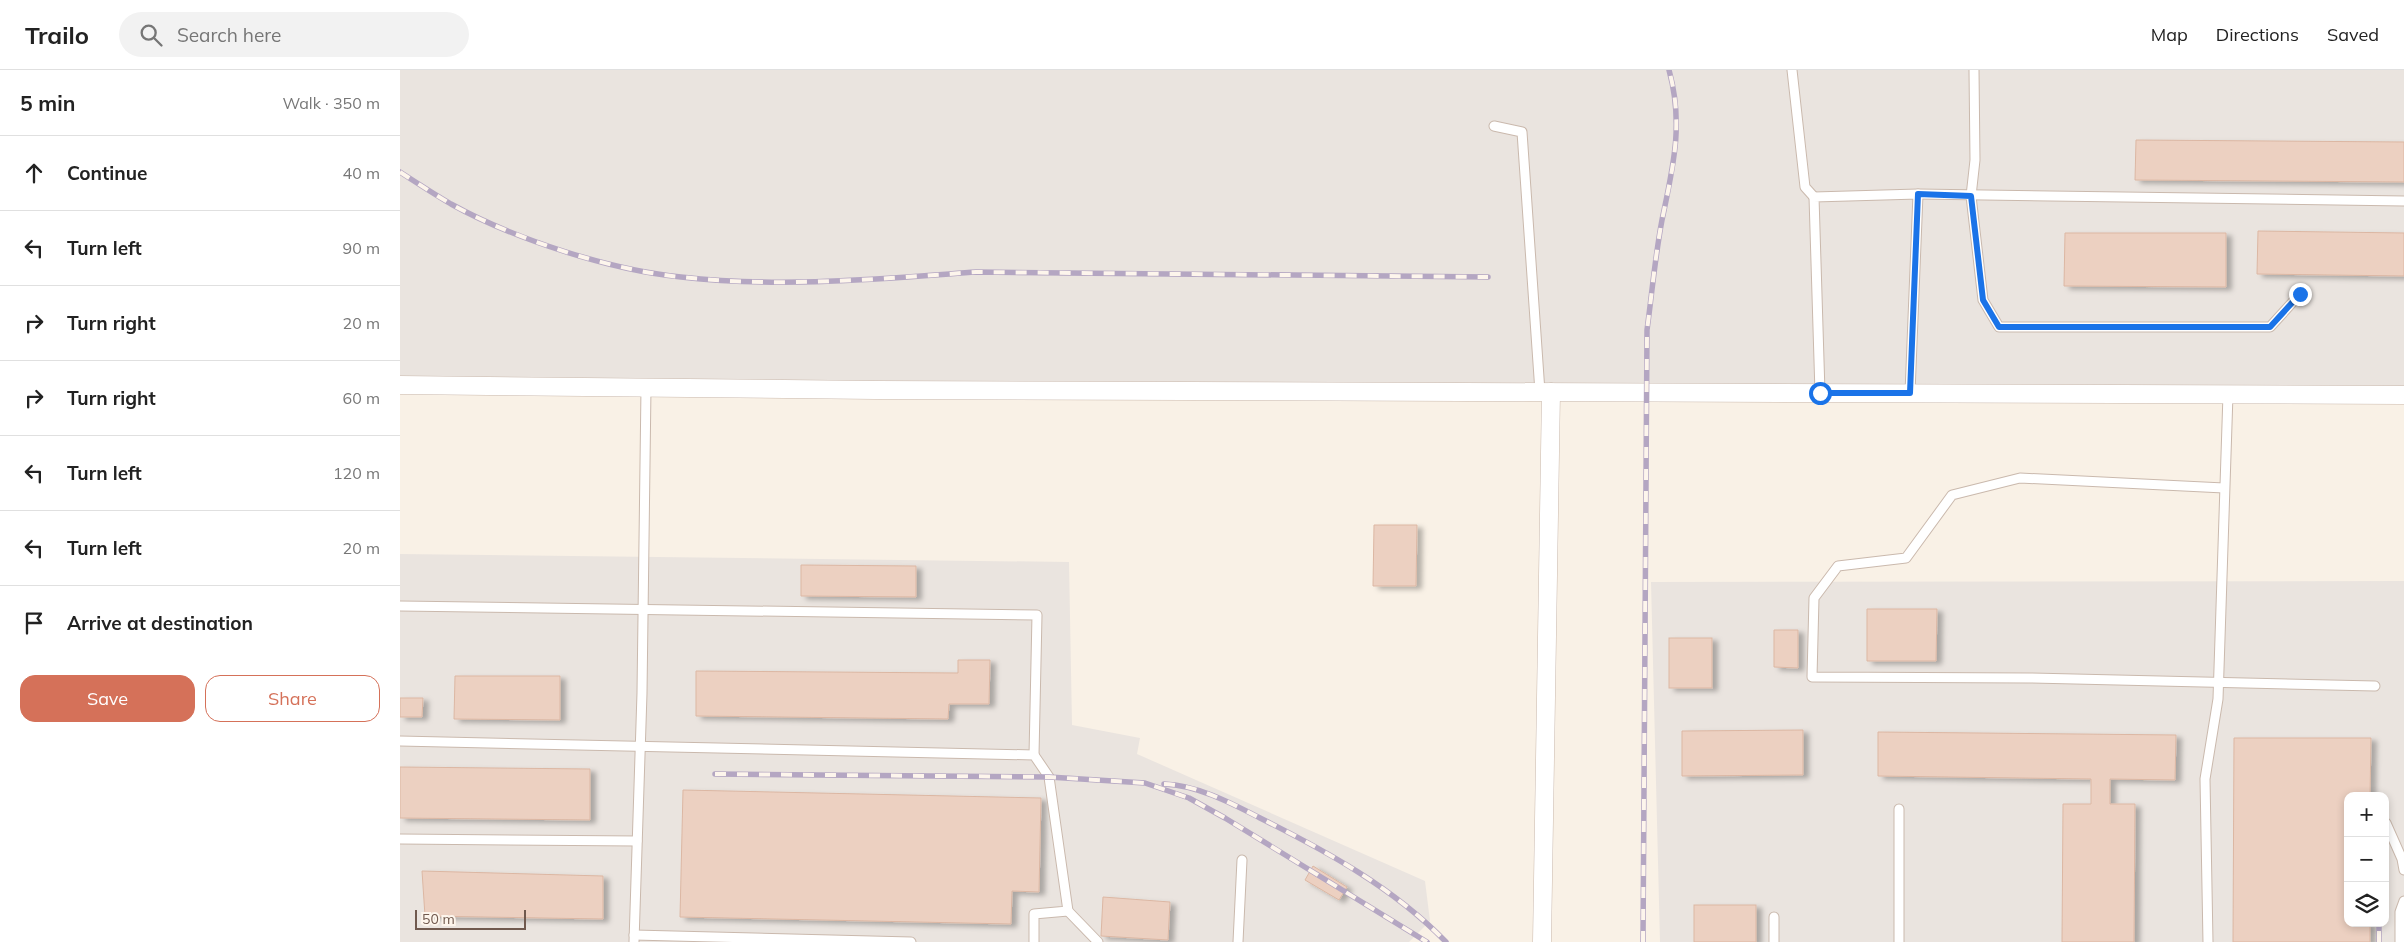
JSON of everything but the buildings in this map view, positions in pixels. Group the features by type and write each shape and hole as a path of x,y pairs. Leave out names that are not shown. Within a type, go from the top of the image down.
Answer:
{"street":[{"path":"400,385 646,388 2404,395"},
{"path":"1542,942 1545,392"}],"lane":[{"path":"1792,70 1805,187 1814,197 1820,393"},
{"path":"1974,70 1975,160 1971,196 1983,300 1999,327 2270,327 2300,294"},
{"path":"1494,126 1522,132 1545,392"},
{"path":"1814,197 1918,194 2404,201"},
{"path":"1910,393 1918,194"},
{"path":"646,388 640,748 634,939 910,942"},
{"path":"2208,942 2206,779 2216,717 2218,683 2228,394"},
{"path":"2224,488 2020,478 1952,495 1906,558 1838,566 1814,598 1812,677 2375,686"},
{"path":"400,606 1037,615 1034,755 1050,777 1068,911 1098,942"},
{"path":"400,741 640,748 1034,755"},
{"path":"1899,809 1899,942"},
{"path":"2389,830 2402,859 2404,870"},
{"path":"400,839 637,841"},
{"path":"1238,942 1242,860"},
{"path":"2400,942 2400,912 2404,901"},
{"path":"1034,942 1034,914 1068,911"},
{"path":"1774,917 1774,942"}],"shaded area":[{"path":"400,70 2404,70 2404,393 400,383"},
{"path":"400,554 1069,562 1072,725 1140,738 1137,754 1425,881 1430,921 1409,942 400,942"},
{"path":"2404,581 2404,942 1660,942 1651,582"}],"railway":[{"path":"1643,942 1647,330 1657,248 1675,145 1676,109 1669,70"},
{"path":"400,172 451,204 476,217 533,241 624,268 681,277 755,282 866,280 976,272 1488,277"},
{"path":"715,774 1049,777 1145,783 1189,798 1225,818 1427,942"},
{"path":"1164,784 1189,788 1214,796 1237,806 1334,857 1404,904 1446,942"},
{"path":"2379,927 2379,942"}],"route":[{"path":"1820,393 1910,393 1918,194 1971,196 1983,300 1999,327 2270,327 2300,294"}]}
